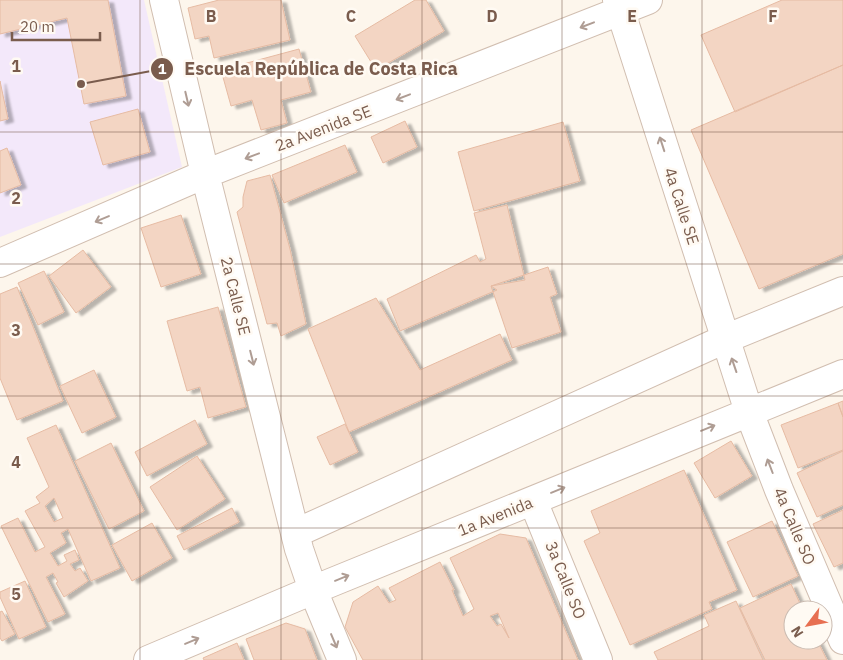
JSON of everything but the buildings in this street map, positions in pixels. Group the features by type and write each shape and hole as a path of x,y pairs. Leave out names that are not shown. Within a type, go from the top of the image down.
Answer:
{"street":[{"name":"2a Calle SE","path":"164,0 205,174 296,533 312,590 342,660"},
{"name":"2a Avenida SE","path":"0,263 205,174 618,6 648,0"},
{"name":"4a Calle SE","path":"618,6 748,412"},
{"path":"296,533 724,339 843,291"},
{"name":"1a Avenida","path":"148,660 312,590 843,374"},
{"name":"4a Calle SO","path":"748,412 843,640"},
{"name":"3a Calle SO","path":"533,501 598,660"}],"shaded area":[{"path":"0,0 144,0 182,167 0,237"}],"place":[{"name":"Escuela República de Costa Rica","path":"81,84"}]}
